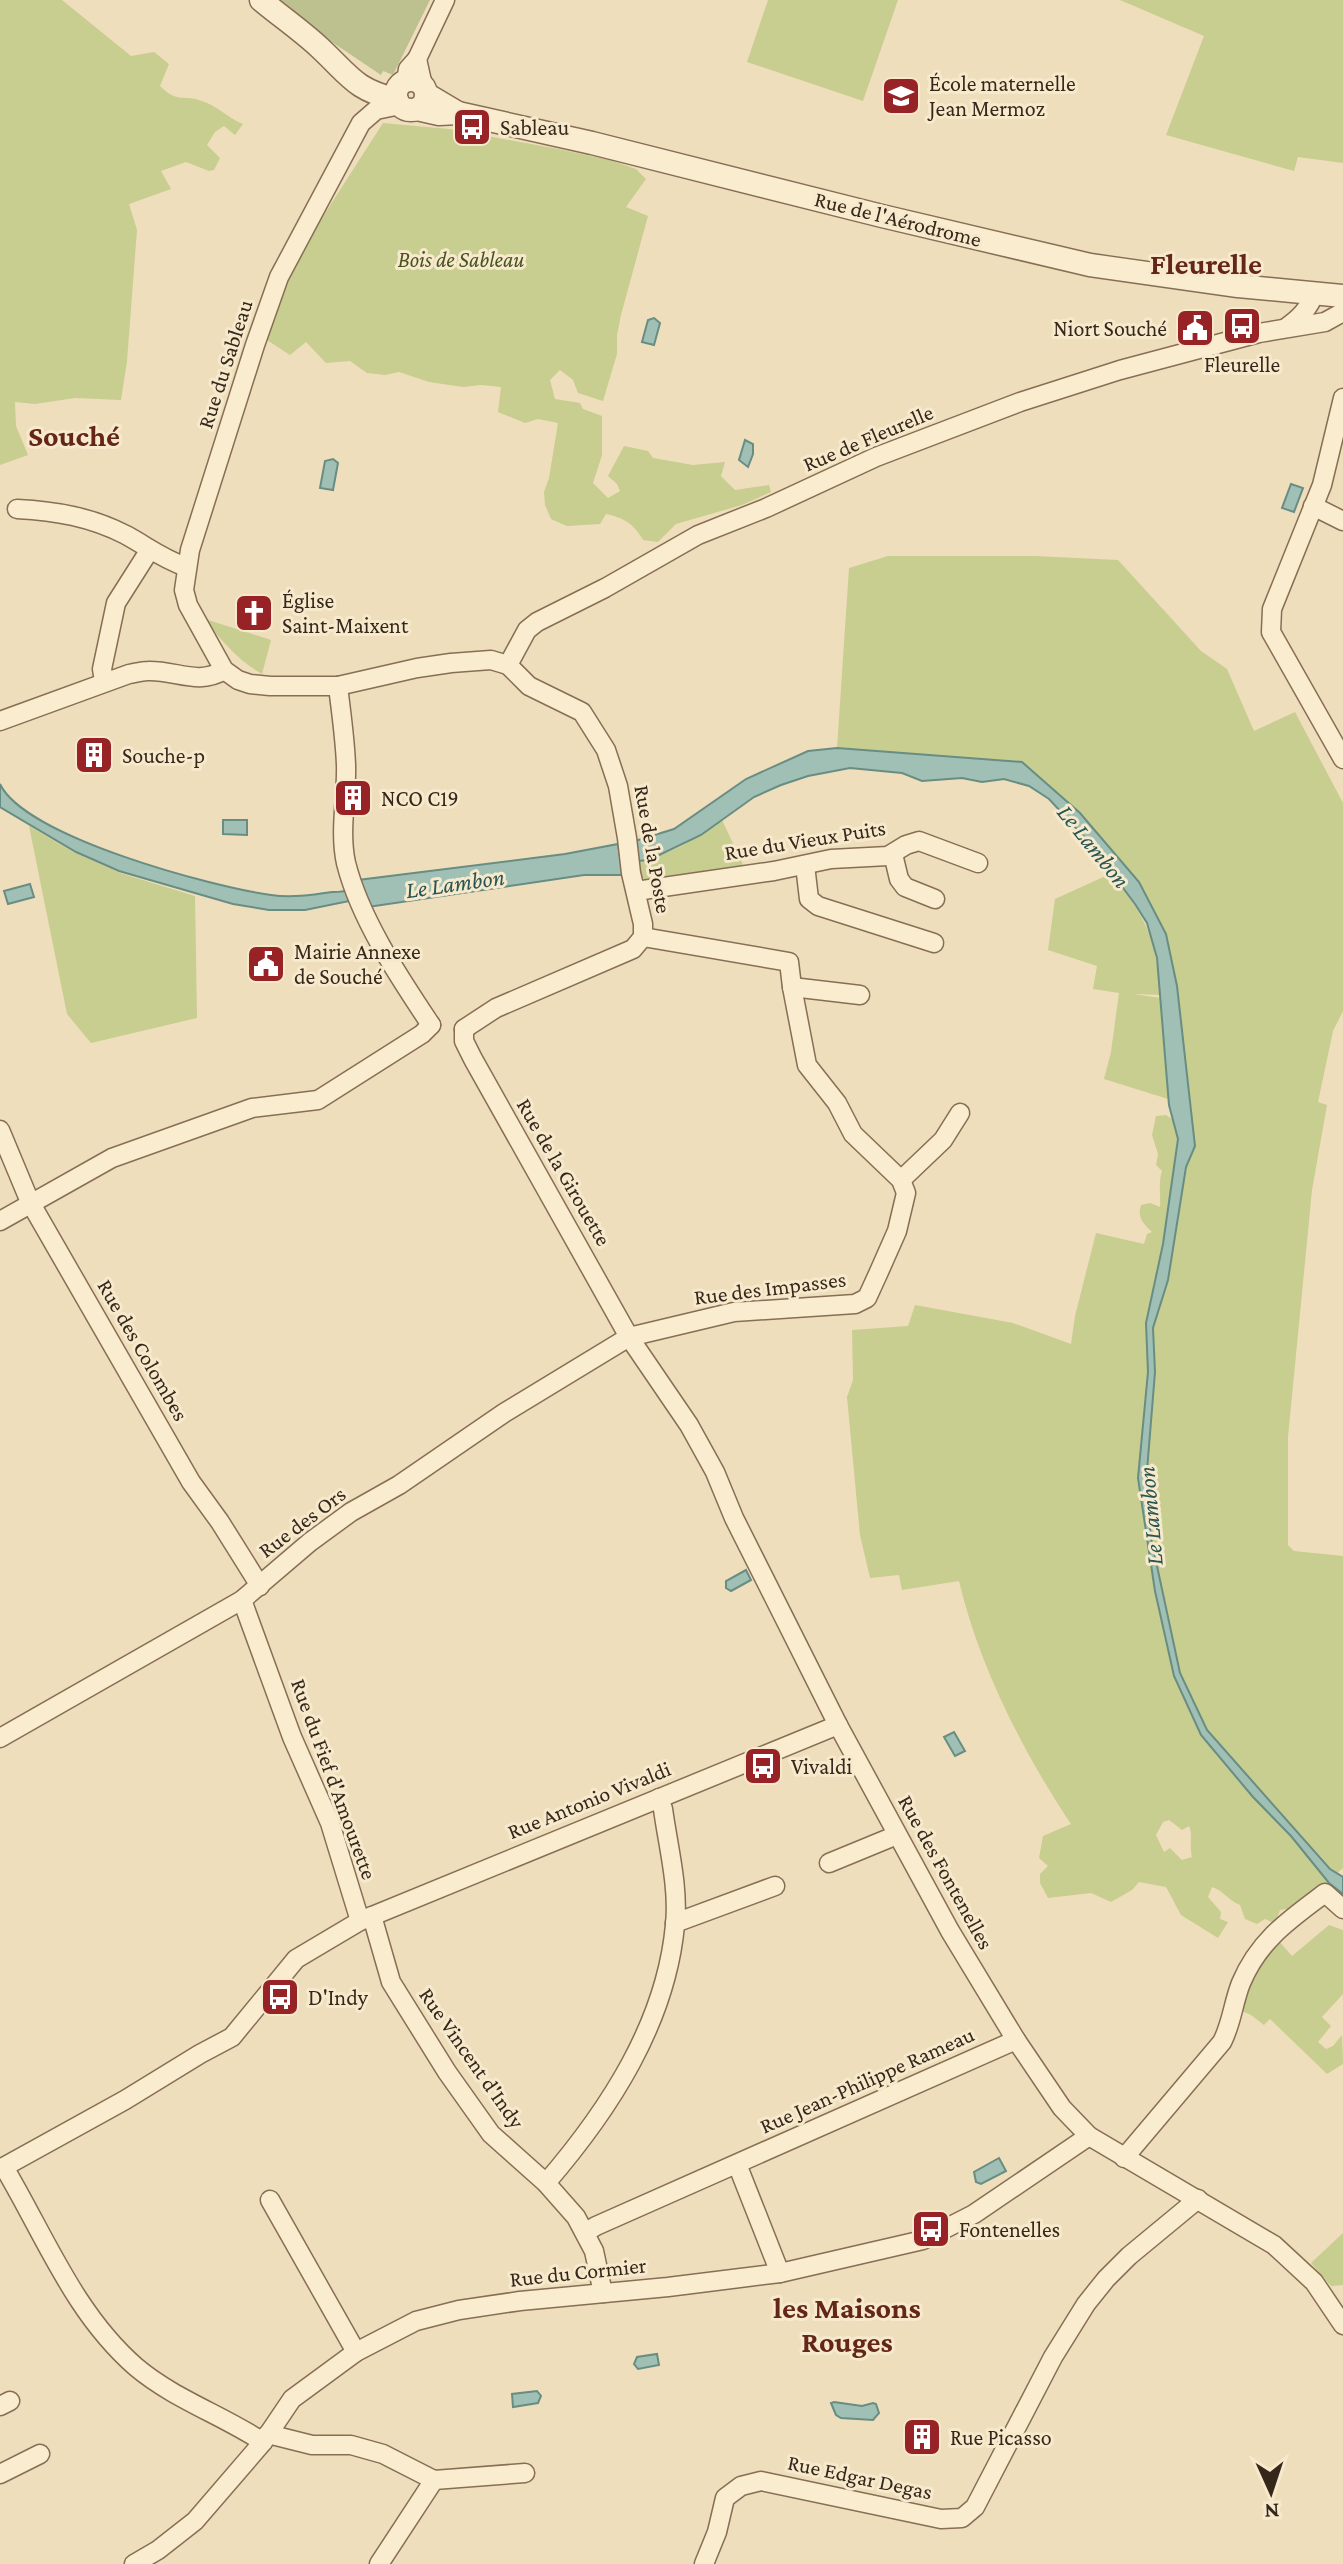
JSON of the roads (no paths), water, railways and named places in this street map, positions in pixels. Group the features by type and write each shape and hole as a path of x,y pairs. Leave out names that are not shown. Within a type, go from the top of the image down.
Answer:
{"street":[{"name":"Rue de l'Aérodrome","path":"261,0 321,49 373,82 410,94 439,114 458,113 592,143 1090,265 1238,286 1343,296"},
{"path":"410,94 417,59 445,0"},
{"name":"Rue du Sableau","path":"224,670 188,605 184,590 186,567 255,345 279,277 361,123 376,110 410,94"},
{"path":"1286,327 1301,317 1315,293"},
{"name":"Rue de Fleurelle","path":"508,665 527,630 537,622 605,588 698,535 766,508 876,457 1020,402 1120,370 1286,327 1325,322 1343,312"},
{"path":"1343,398 1340,429 1322,485 1272,609 1271,632 1343,759"},
{"path":"1313,506 1343,521"},
{"path":"17,509 69,514 128,537 149,551 186,567"},
{"path":"104,681 102,669 116,603 149,551"},
{"path":"0,721 104,681 149,671 199,678 213,677 224,670 250,684 338,686 451,663 491,660 508,665"},
{"name":"Rue de la Poste","path":"464,1029 496,1008 633,949 643,937 614,768 582,712 529,686 508,665"},
{"path":"338,686 346,767 343,837 351,879 399,978 431,1025 464,1029"},
{"name":"Rue du Vieux Puits","path":"633,882 805,865 843,857 876,857 893,854 919,841 978,863"},
{"path":"893,854 899,879 905,887 935,899"},
{"path":"805,865 809,899 818,906 934,943"},
{"path":"643,937 789,962 807,1065 837,1103 853,1134 901,1180 943,1140 960,1113"},
{"path":"792,987 860,995"},
{"path":"0,1221 112,1158 252,1108 318,1100 422,1034 431,1025"},
{"name":"Rue de la Girouette","path":"464,1029 464,1041 473,1059 629,1337"},
{"name":"Rue des Colombes","path":"0,1130 30,1202 191,1482 260,1586"},
{"name":"Rue des Impasses","path":"629,1337 734,1312 855,1304 867,1298 897,1231 906,1193 901,1180"},
{"name":"Rue des Ors","path":"0,1738 242,1600 310,1542 351,1512 399,1485 504,1413 629,1337"},
{"name":"Rue des Fontenelles","path":"629,1337 689,1425 715,1472 734,1518 838,1725 950,1931 1016,2040 1062,2108 1089,2136 1253,2231 1294,2262 1314,2282 1343,2325"},
{"name":"Rue du Fief d'Amourette","path":"242,1600 292,1737 330,1823 366,1918"},
{"name":"Rue Antonio Vivaldi","path":"366,1918 838,1725"},
{"path":"546,2183 622,2079 646,2034 666,1979 675,1923 675,1887 659,1798"},
{"path":"829,1863 897,1835"},
{"path":"675,1923 775,1886"},
{"path":"1124,2158 1222,2042 1231,2023 1241,1984 1254,1958 1269,1938 1325,1893 1343,1909"},
{"path":"366,1918 296,1959 232,2037 2,2168 73,2294 102,2332 136,2366 160,2384 266,2438 312,2445 351,2445 383,2454 434,2480 525,2473"},
{"name":"Rue Vincent d'Indy","path":"366,1918 391,1982 447,2072 491,2134 546,2183 586,2232 594,2251 603,2293"},
{"name":"Rue Jean-Philippe Rameau","path":"586,2232 1016,2040"},
{"name":"Rue du Cormier","path":"134,2564 195,2521 266,2438 292,2399 356,2352 416,2321 459,2310 780,2273 923,2240 974,2214 1089,2136"},
{"path":"737,2164 780,2273"},
{"name":"Rue Edgar Degas","path":"704,2564 717,2532 725,2498 741,2486 761,2481 941,2519 962,2518 975,2507 1053,2357 1086,2304 1129,2256 1198,2199"},
{"path":"270,2200 356,2352"},
{"path":"0,2474 40,2454"},
{"path":"379,2564 434,2480"}],"water":[{"path":"654,318 660,323 654,345 642,342 648,320"},
{"path":"745,440 753,444 748,467 739,460"},
{"path":"333,459 338,463 333,490 320,488 325,461"},
{"path":"1291,484 1303,488 1294,512 1282,508"},
{"name":"Le Lambon","path":"837,748 1022,762 1080,813 1139,882 1166,934 1177,986 1195,1146 1186,1167 1168,1280 1153,1328 1155,1372 1146,1483 1151,1538 1180,1673 1207,1730 1330,1869 1343,1877 1343,1894 1329,1883 1201,1735 1174,1676 1155,1591 1138,1478 1148,1372 1146,1323 1163,1244 1178,1139 1169,1105 1157,958 1147,923 1135,904 1088,841 1049,799 1029,786 1004,779 982,782 962,778 922,781 902,773 850,768 808,776 754,797 701,835 649,860 638,861 635,841 674,829 746,779 808,751"},
{"name":"Le Lambon","path":"0,784 16,804 45,823 81,840 166,870 271,895 344,891 358,880 565,854 618,844 623,875 584,875 368,907 354,900 305,910 269,910 233,904 119,871 76,852 0,807"},
{"path":"223,820 247,820 247,835 223,834"},
{"path":"30,884 34,897 8,904 4,891"},
{"path":"746,1570 751,1580 731,1591 726,1588 726,1581"},
{"path":"954,1732 965,1751 955,1756 944,1737"},
{"path":"999,2158 1006,2171 981,2184 976,2182 974,2172"},
{"path":"657,2354 659,2365 638,2369 634,2364 637,2357"},
{"path":"537,2391 541,2396 538,2403 513,2407 512,2394"},
{"path":"831,2403 862,2406 873,2403 879,2413 873,2420 841,2418 836,2415"}],"place":[{"name":"École maternelle Jean Mermoz","path":"901,96"},
{"name":"Sableau","path":"472,127"},
{"name":"Fleurelle","path":"1242,326"},
{"name":"Niort Souché","path":"1195,328"},
{"name":"Église Saint-Maixent","path":"254,613"},
{"name":"Souche-p","path":"94,755"},
{"name":"NCO C19","path":"353,798"},
{"name":"Mairie Annexe de Souché","path":"266,964"},
{"name":"Vivaldi","path":"763,1766"},
{"name":"D'Indy","path":"280,1997"},
{"name":"Fontenelles","path":"931,2229"},
{"name":"Rue Picasso","path":"922,2437"}],"district":[{"name":"Fleurelle","path":"1206,263"},
{"name":"Souché","path":"74,435"},
{"name":"les Maisons Rouges","path":"847,2324"}],"park label":[{"name":"Bois de Sableau","path":"461,259"}]}
